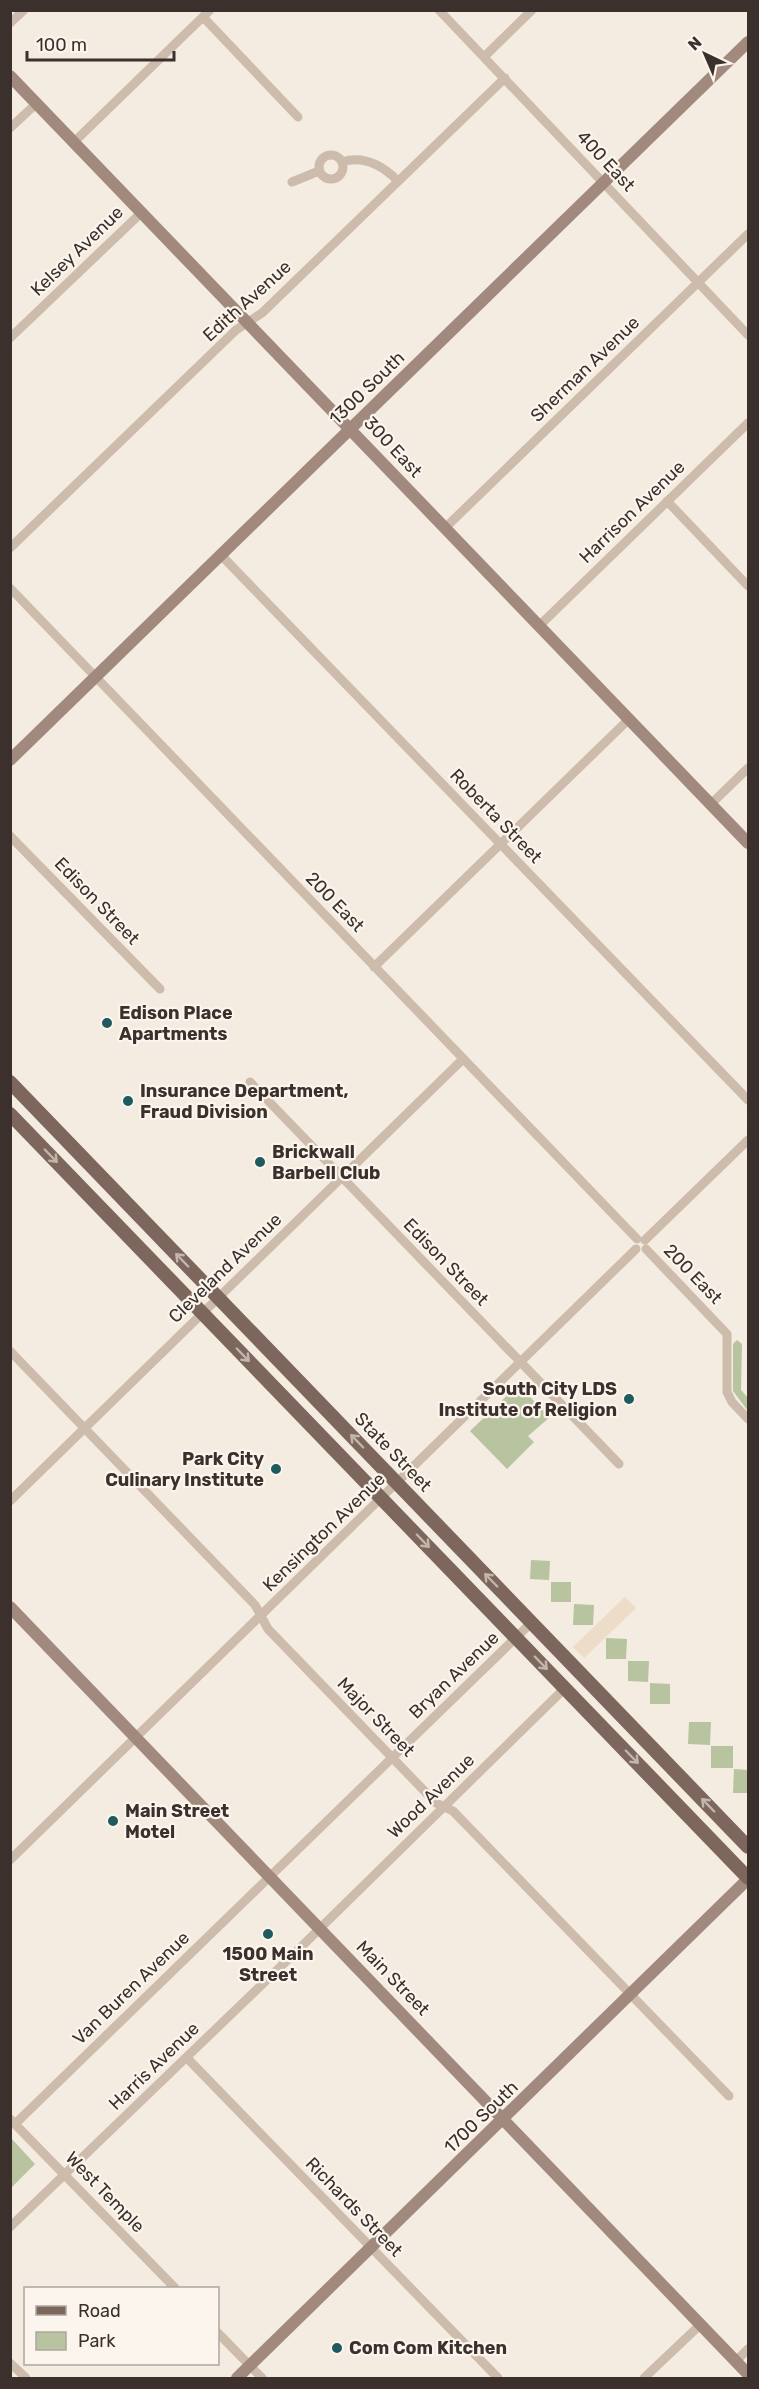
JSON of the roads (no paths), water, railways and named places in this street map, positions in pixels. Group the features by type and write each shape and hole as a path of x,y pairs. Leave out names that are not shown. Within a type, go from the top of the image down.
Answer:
{"main road":[{"name":"State Street","path":"10,1082 748,1847"},
{"path":"10,1114 748,1879"}],"street":[{"path":"10,23 24,10"},
{"name":"400 East","path":"439,10 748,334"},
{"path":"484,57 532,10"},
{"path":"74,141 206,14 298,117"},
{"name":"1300 South","path":"10,760 748,42"},
{"name":"300 East","path":"10,76 748,843"},
{"name":"Edith Avenue","path":"10,548 236,330 262,313 505,78"},
{"path":"10,128 37,103"},
{"path":"326,155 334,155 342,162 342,171 337,178 328,180 319,171 318,164 326,155"},
{"path":"342,162 355,159 364,160 380,167 398,181"},
{"path":"292,182 319,171"},
{"name":"Kelsey Avenue","path":"10,338 142,212"},
{"name":"Sherman Avenue","path":"445,528 748,234"},
{"name":"Harrison Avenue","path":"539,626 748,423"},
{"path":"667,501 748,586"},
{"name":"Roberta Street","path":"220,554 748,1100"},
{"name":"200 East","path":"10,588 727,1334 727,1392 732,1402 748,1419"},
{"path":"374,967 629,719"},
{"path":"711,804 748,768"},
{"name":"Edison Street","path":"10,836 160,989"},
{"name":"Cleveland Avenue","path":"10,1501 463,1059"},
{"name":"Edison Street","path":"250,1082 619,1464"},
{"name":"Kensington Avenue","path":"10,1860 748,1140"},
{"name":"Major Street","path":"10,1351 255,1605 268,1629 392,1758 436,1803 453,1811 729,2096"},
{"name":"Main Street","path":"10,1607 748,2373"},
{"name":"Bryan Avenue","path":"270,1876 532,1622"},
{"name":"Wood Avenue","path":"320,1928 565,1688"},
{"name":"Van Buren Avenue","path":"13,2121 270,1876"},
{"name":"1700 South","path":"237,2379 748,1879"},
{"name":"Harris Avenue","path":"10,2227 320,1928"},
{"name":"Richards Street","path":"187,2058 498,2379"},
{"name":"West Temple","path":"13,2121 173,2287"},
{"path":"644,2379 701,2324"},
{"path":"219,2334 262,2379"},
{"path":"736,2361 748,2349"},
{"path":"10,2363 26,2379"}],"place":[{"name":"Edison Place Apartments","path":"107,1023"},
{"name":"Insurance Department, Fraud Division","path":"128,1101"},
{"name":"Brickwall Barbell Club","path":"260,1162"},
{"name":"South City LDS Institute of Religion","path":"629,1399"},
{"name":"Park City Culinary Institute","path":"276,1469"},
{"name":"Main Street Motel","path":"113,1821"},
{"name":"1500 Main Street","path":"268,1934"},
{"name":"Com Com Kitchen","path":"337,2348"}]}
